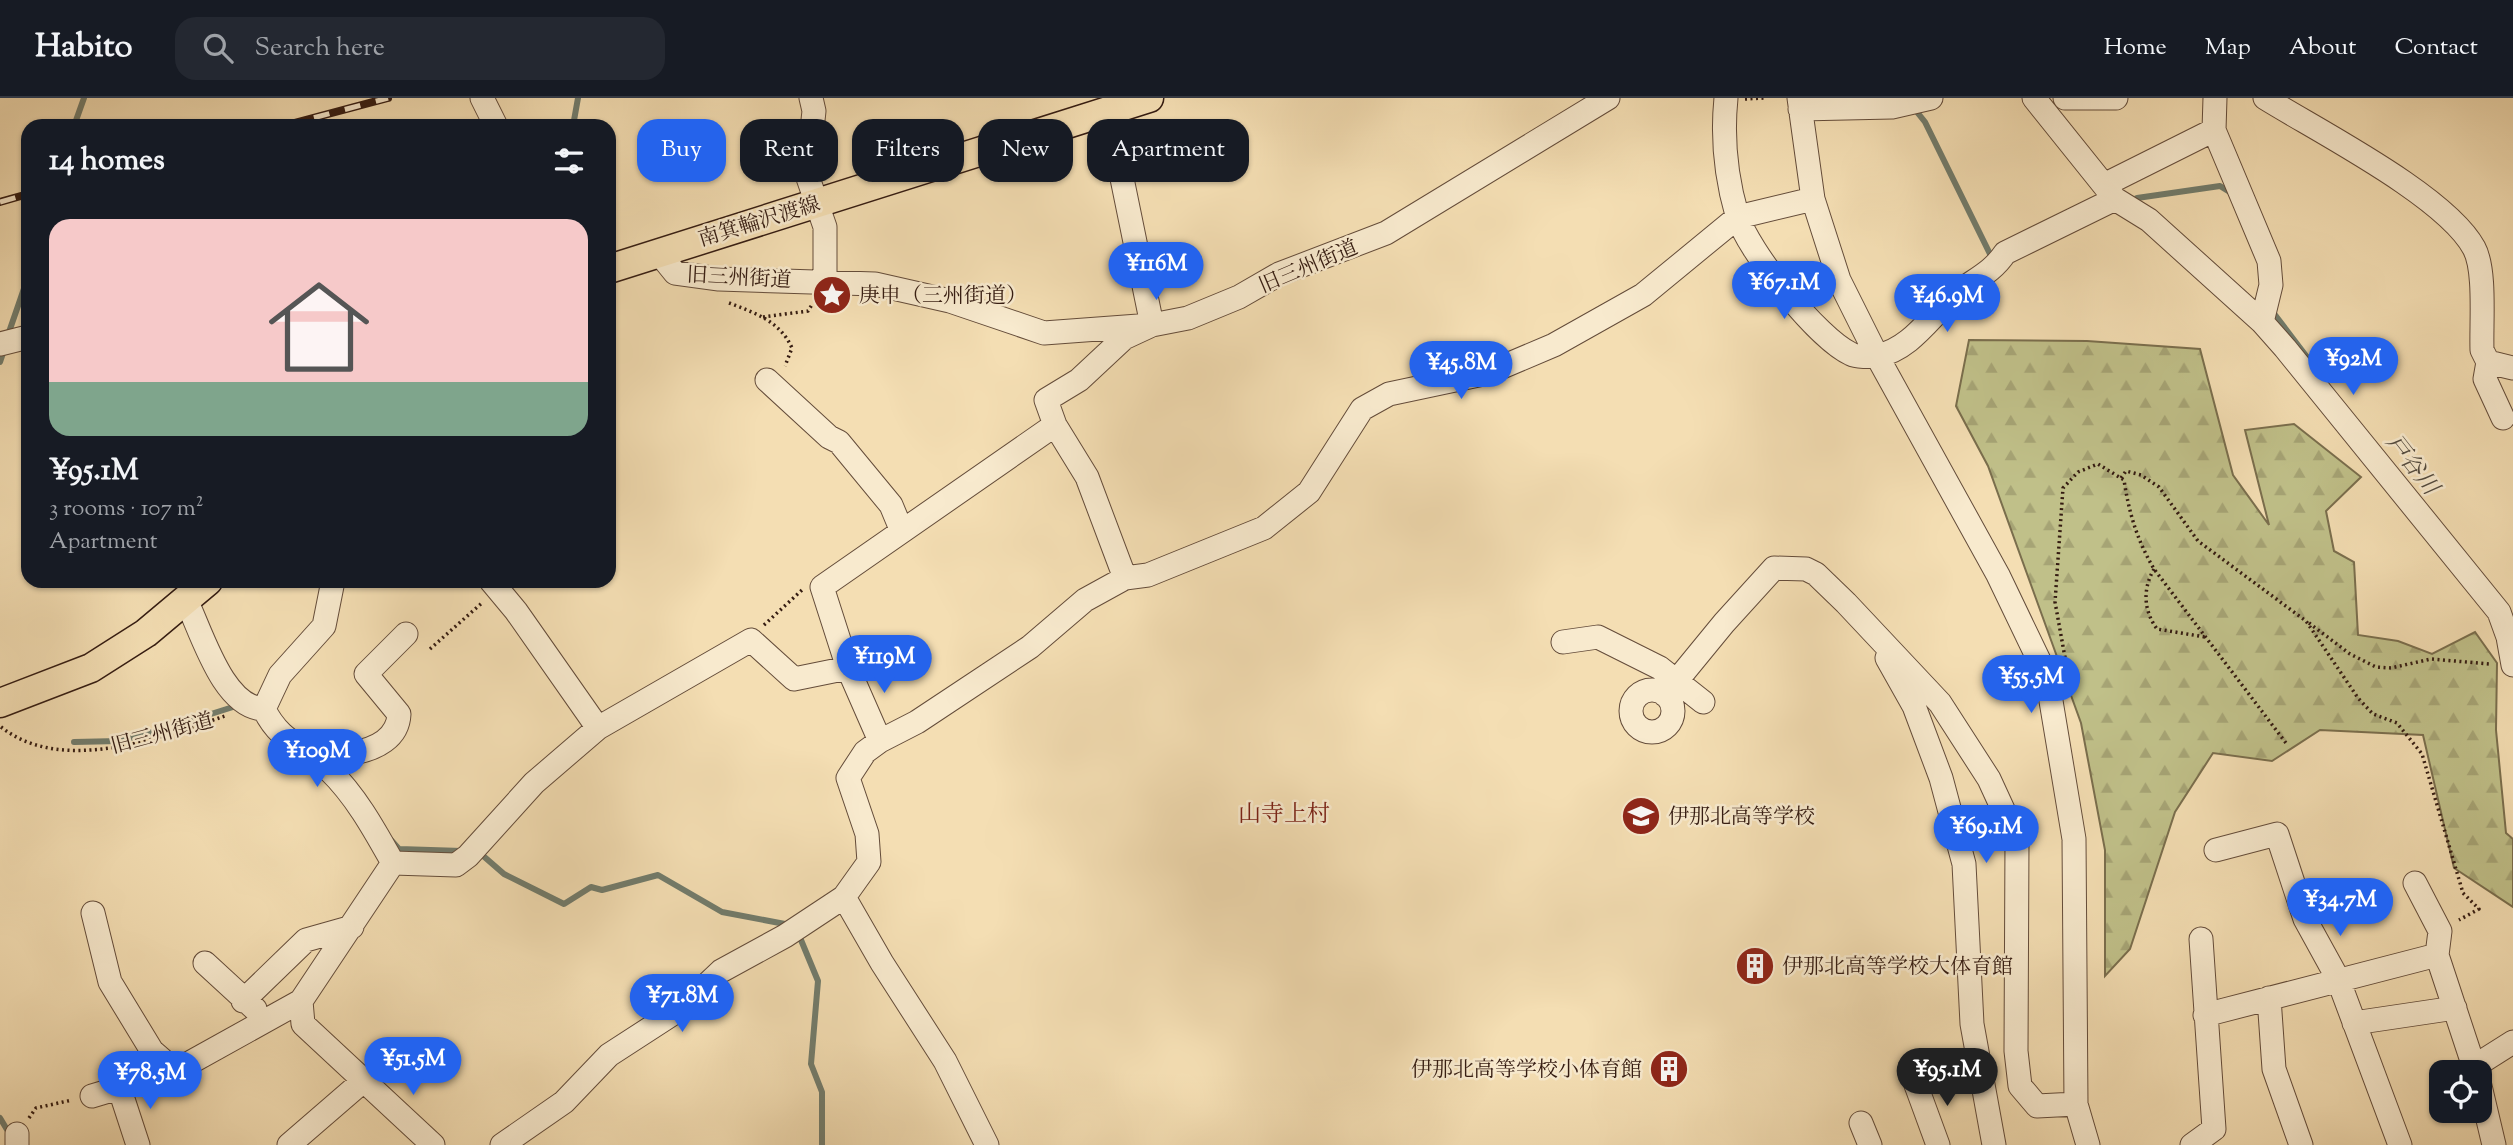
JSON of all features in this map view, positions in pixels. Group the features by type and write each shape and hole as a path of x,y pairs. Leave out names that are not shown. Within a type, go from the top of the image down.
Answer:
{"main road":[{"name":"南箕輪沢渡線","path":"616,267 1149,98"},
{"path":"0,703 91,668 146,633 200,588"}],"street":[{"path":"482,98 488,119"},
{"path":"811,98 814,111 807,175 825,227 825,281"},
{"name":"旧三州街道","path":"658,252 675,273 719,279 875,284 950,301 1044,333 1152,325 1188,318 1239,297 1279,274 1387,233 1608,98"},
{"path":"1726,98 1726,165 1738,217 1768,271 1834,344 1854,356 1877,356 1902,347 1957,294 2000,260 2214,130"},
{"path":"1931,98 1892,107 1799,104 1813,199 1839,280 1877,356 1998,575 2047,677 2074,839 2076,1104 2088,1145"},
{"path":"2034,98 2110,192 2265,311 2498,612 2508,638 2507,665"},
{"path":"2064,98 2116,98"},
{"path":"2215,98 2214,130 2269,261 2265,311"},
{"path":"2265,98 2428,199 2454,222 2474,247 2479,262 2482,350 2488,362 2486,379 2503,418"},
{"path":"1108,110 1152,325 1124,338 1079,380 1046,400 1055,425 1087,477 1125,578"},
{"path":"502,1145 564,1102 609,1055 683,1007 721,971 785,936 844,897 869,862 867,834 848,778 864,752 917,722 1030,647 1085,600 1125,578 1147,575 1264,528 1309,492 1362,408 1388,394 1489,373 1554,345 1643,295 1738,217 1813,199"},
{"path":"0,344 21,339"},
{"path":"2488,362 2513,368"},
{"path":"767,380 829,437 839,442 891,505 901,529"},
{"path":"880,741 813,588 1055,425"},
{"path":"1672,688 1724,622 1774,568 1794,566 1816,574 1868,626 1940,703 1989,779 2017,840 2016,1051 2021,1086 2037,1106 2076,1104"},
{"path":"254,707 324,626 332,588"},
{"path":"497,588 598,728"},
{"path":"186,600 215,663 283,737 309,752 331,771 363,814 393,863"},
{"path":"1868,626 1914,705 1941,778 1964,864 1972,1024 1994,1145"},
{"path":"309,752 321,749 351,753 378,745 391,736 398,726 399,714 366,674 406,634"},
{"path":"1563,642 1598,637 1629,651 1672,688 1703,702"},
{"path":"393,863 456,865 468,856 534,783 598,728 751,639 794,679 848,668"},
{"path":"2216,850 2277,834 2305,919 2337,979 2400,1145"},
{"path":"92,1096 121,1090 176,1071 301,1001 393,863"},
{"path":"2415,883 2440,931 2437,955 2472,1060"},
{"path":"844,897 882,963 945,1061 987,1145"},
{"path":"93,914 110,982 152,1051 176,1071"},
{"path":"243,1001 306,940 352,927"},
{"path":"2192,1145 2214,1129 2202,939"},
{"path":"2205,1015 2437,955"},
{"path":"205,963 243,1001 268,1020"},
{"path":"2269,998 2274,1069 2301,1145"},
{"path":"301,1001 303,1024 433,1145"},
{"path":"2354,1023 2455,1008"},
{"path":"2492,1061 2513,1042"},
{"path":"289,1145 363,1081"},
{"path":"1916,1085 1938,1145"},
{"path":"121,1090 138,1145"},
{"path":"2492,1119 2500,1142"},
{"path":"1861,1123 1870,1145"}],"path":[{"path":"728,302 763,317 786,334 792,348 784,369 767,380"},
{"path":"763,317 808,311"},
{"path":"2067,672 2055,602 2063,488 2078,472 2098,464 2121,478 2139,543 2154,569 2286,743"},
{"path":"2121,478 2126,471 2141,475 2160,487 2198,541 2350,654 2376,667 2391,668 2431,659 2507,665"},
{"path":"2154,569 2148,579 2146,613 2158,629 2206,637"},
{"path":"430,649 492,588"},
{"path":"751,639 813,588"},
{"path":"2306,621 2358,698 2373,714 2397,723 2422,754 2463,893 2479,909 2440,931"},
{"name":"旧三州街道","path":"0,726 23,742 42,748 109,749 183,730 254,707"},
{"path":"17,1139 36,1108 92,1096"}],"green space":[{"path":"1969,340 2087,341 2200,349 2233,475 2269,525 2245,430 2294,424 2361,477 2326,511 2334,551 2354,562 2358,635 2398,641 2432,654 2475,632 2497,663 2496,730 2506,833 2513,839 2513,907 2454,868 2423,735 2320,730 2272,761 2213,753 2175,812 2130,949 2105,976 2105,850 2081,723 1988,466 1956,406"}],"waterway":[{"path":"76,119 84,98"},
{"path":"574,119 578,98"},
{"name":"戸谷川","path":"1917,112 1925,122 1991,256 1995,257"},
{"name":"戸谷川","path":"2137,198 2220,186 2233,194"},
{"path":"9,332 21,297"},
{"name":"戸谷川","path":"2272,311 2310,361"},
{"path":"0,362 4,350"},
{"path":"192,720 233,707"},
{"path":"74,742 119,741 167,728"},
{"path":"292,763 304,767"},
{"path":"391,840 399,849 462,851"},
{"path":"481,854 504,874 564,904 591,887 602,890 658,875 722,912 785,924"},
{"path":"801,940 818,981 811,1064 822,1092 822,1145"},
{"path":"0,1118 9,1133"}],"railway":[{"path":"309,119 388,98"},
{"path":"0,202 21,196"}],"place":[{"name":"庚申（三州街道）","path":"832,295"},
{"name":"伊那北高等学校","path":"1641,816"},
{"name":"伊那北高等学校大体育館","path":"1755,966"},
{"name":"伊那北高等学校小体育館","path":"1669,1069"}],"district":[{"name":"山寺上村","path":"1284,813"}]}
